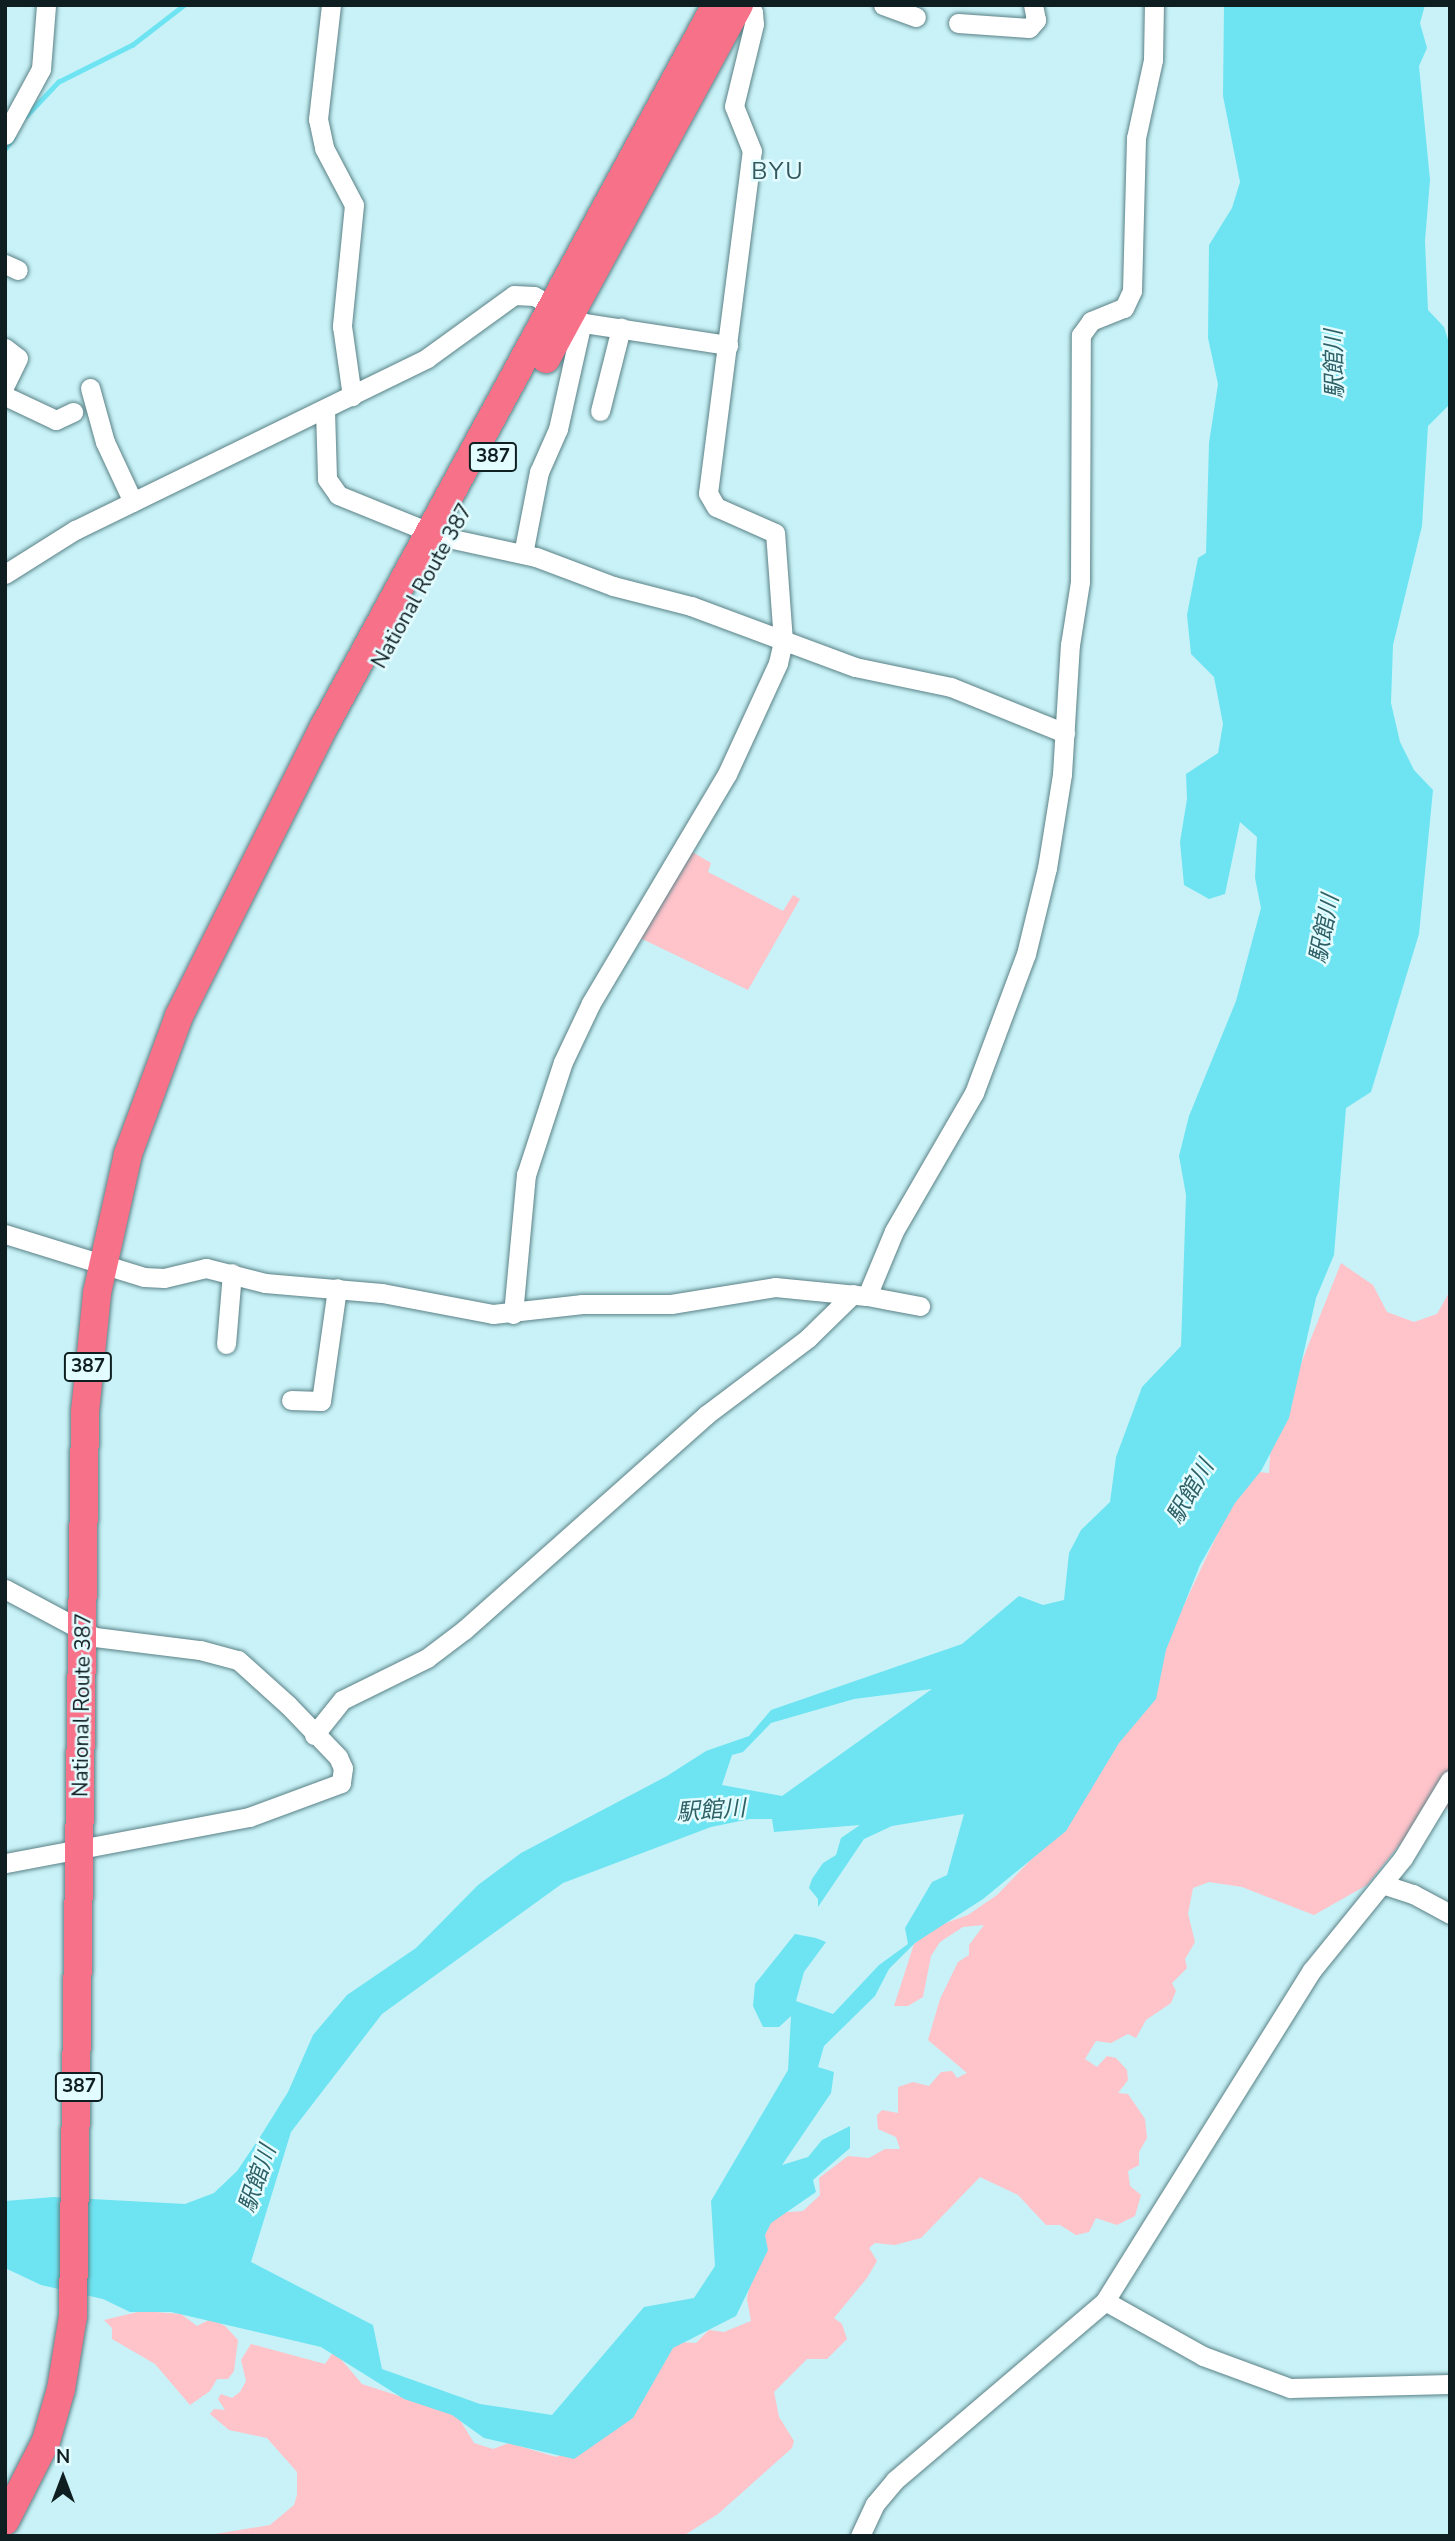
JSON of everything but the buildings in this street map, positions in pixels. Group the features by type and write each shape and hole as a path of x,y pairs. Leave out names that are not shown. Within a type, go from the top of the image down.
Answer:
{"highway":[{"name":"National Route 387","path":"568,315 716,5"},
{"name":"National Route 387","path":"5,2521 46,2441 61,2389 73,2316 87,1376 102,1266 128,1154 157,1068 325,725 568,315 741,5"}],"street":[{"path":"5,135 12,111 41,69 46,5"},
{"path":"331,5 317,119 324,148 354,205 342,326 352,396"},
{"path":"513,1314 526,1175 562,1062 595,995 727,774 778,663 783,641 775,533 716,507 709,499 752,151 734,106 755,17 741,5"},
{"path":"958,23 1029,29 1037,20 1033,5"},
{"path":"314,1735 342,1700 427,1658 464,1630 706,1415 860,1295 894,1231 964,1115 1004,1018 1047,868 1065,733 1070,645 1080,582 1082,335 1091,321 1124,308 1132,290 1136,138 1153,60 1154,5"},
{"path":"5,574 63,537 325,410 439,351 514,295 534,296 568,315 621,328 728,345"},
{"path":"523,554 539,472 558,429 568,315"},
{"path":"600,411 621,328"},
{"path":"5,348 18,358 5,385"},
{"path":"90,387 105,442 133,502"},
{"path":"5,396 56,419 73,412"},
{"path":"325,410 327,479 334,493 439,535 523,554 691,606 855,667 951,688 1065,733"},
{"path":"5,1234 102,1266 158,1279 196,1268 232,1273 265,1283 400,1295 478,1313 513,1314 582,1304 671,1304 758,1287 860,1295 920,1306"},
{"path":"226,1344 232,1273"},
{"path":"291,1401 321,1401 337,1288"},
{"path":"5,1589 82,1630 105,1639 200,1650 238,1660 342,1763 341,1783 219,1825 80,1854 5,1863"},
{"path":"860,2536 875,2504 895,2480 1105,2301 1312,1970 1382,1884 1450,1780"},
{"path":"1382,1884 1413,1894 1450,1914"},
{"path":"1105,2301 1203,2356 1279,2386 1450,2384"}],"shaded area":[{"path":"687,849 711,863 708,872 783,911 793,895 800,899 748,990 636,936"},
{"path":"1341,1263 1373,1285 1387,1312 1414,1322 1437,1314 1450,1291 1450,1810 1434,1802 1367,1885 1314,1915 1242,1887 1209,1882 1193,1888 1188,1914 1195,1942 1185,1959 1187,1968 1172,1983 1176,1991 1171,2003 1146,2020 1136,2038 1128,2034 1111,2043 1096,2041 1085,2059 1097,2067 1107,2056 1116,2058 1127,2070 1128,2080 1118,2093 1128,2094 1145,2119 1147,2138 1139,2152 1139,2165 1128,2171 1130,2186 1141,2195 1135,2216 1117,2225 1096,2218 1089,2232 1076,2235 1060,2225 1046,2225 1018,2195 980,2177 921,2238 895,2245 875,2243 869,2248 877,2261 867,2278 834,2318 842,2324 847,2339 827,2359 807,2359 774,2392 779,2417 794,2441 792,2448 718,2514 683,2536 203,2536 270,2525 294,2505 297,2495 297,2472 267,2438 229,2430 210,2414 214,2409 225,2410 218,2399 221,2394 232,2398 240,2392 246,2381 241,2360 251,2344 325,2364 334,2351 362,2384 457,2415 474,2443 493,2449 509,2443 556,2457 582,2446 675,2342 696,2343 709,2330 724,2332 751,2321 747,2299 757,2245 776,2213 803,2211 820,2195 819,2178 848,2156 869,2158 885,2149 900,2149 896,2137 878,2129 877,2115 882,2110 898,2113 898,2087 913,2082 929,2086 941,2072 952,2071 957,2078 967,2073 928,2040 940,1999 958,1962 969,1955 969,1945 984,1925 963,1927 940,1942 931,1956 923,1997 908,2006 894,2006 914,1944 935,1927 968,1915 997,1895 1045,1845 1163,1633 1183,1607 1247,1471 1269,1473 1271,1439"},
{"path":"142,2311 181,2314 197,2326 211,2319 225,2326 238,2340 234,2371 228,2379 217,2379 210,2391 190,2405 155,2364 112,2339 112,2328 104,2320"}],"water":[{"name":"駅館川","path":"1224,5 1425,5 1420,23 1427,48 1419,66 1430,180 1425,241 1428,310 1444,327 1450,346 1450,404 1428,426 1422,526 1393,645 1391,703 1400,742 1414,770 1433,790 1419,934 1371,1092 1346,1108 1334,1255 1316,1298 1289,1418 1261,1471 1235,1503 1200,1565 1166,1650 1156,1699 1119,1743 1066,1831 983,1899 915,1943 889,1969 875,1996 824,2046 818,2067 834,2072 831,2093 782,2165 808,2157 822,2140 850,2126 850,2148 813,2180 816,2192 771,2223 765,2235 768,2250 736,2316 673,2348 633,2418 574,2459 484,2438 452,2415 404,2399 321,2347 171,2312 130,2312 103,2299 41,2285 5,2268 5,2201 54,2197 185,2204 214,2193 237,2171 260,2137 288,2092 313,2035 347,1995 416,1948 478,1885 521,1853 667,1776 706,1751 749,1736 771,1710 962,1644 1019,1596 1043,1605 1064,1600 1069,1553 1081,1530 1110,1502 1116,1457 1142,1387 1181,1346 1186,1195 1179,1156 1189,1116 1236,1001 1261,908 1255,878 1257,837 1240,822 1225,894 1209,899 1184,885 1180,842 1187,799 1186,774 1218,753 1223,724 1214,677 1191,654 1187,615 1198,558 1206,553 1209,443 1218,384 1208,338 1209,245 1232,208 1240,182 1223,96","holes":["932,1689 782,1796 722,1785 732,1755 743,1752 771,1723 854,1699","964,1814 947,1875 932,1882 905,1928 908,1944 879,1965 833,2014 796,2001 804,1972 826,1942 816,1938 795,1934 755,1984 753,2006 763,2027 779,2027 791,2016 788,2070 711,2201 715,2266 694,2298 644,2307 552,2415 480,2404 382,2369 373,2325 251,2262 291,2132 382,2014 563,1883 711,1827 750,1819 772,1819 774,1832 860,1825 841,1838 836,1855 823,1863 812,1879 809,1888 818,1899 818,1907 864,1839 892,1826"]}],"waterway":[{"path":"26,116 58,82 132,45 184,5"},
{"path":"5,149 13,138"}],"district":[{"name":"BYU","path":"778,172"}]}
